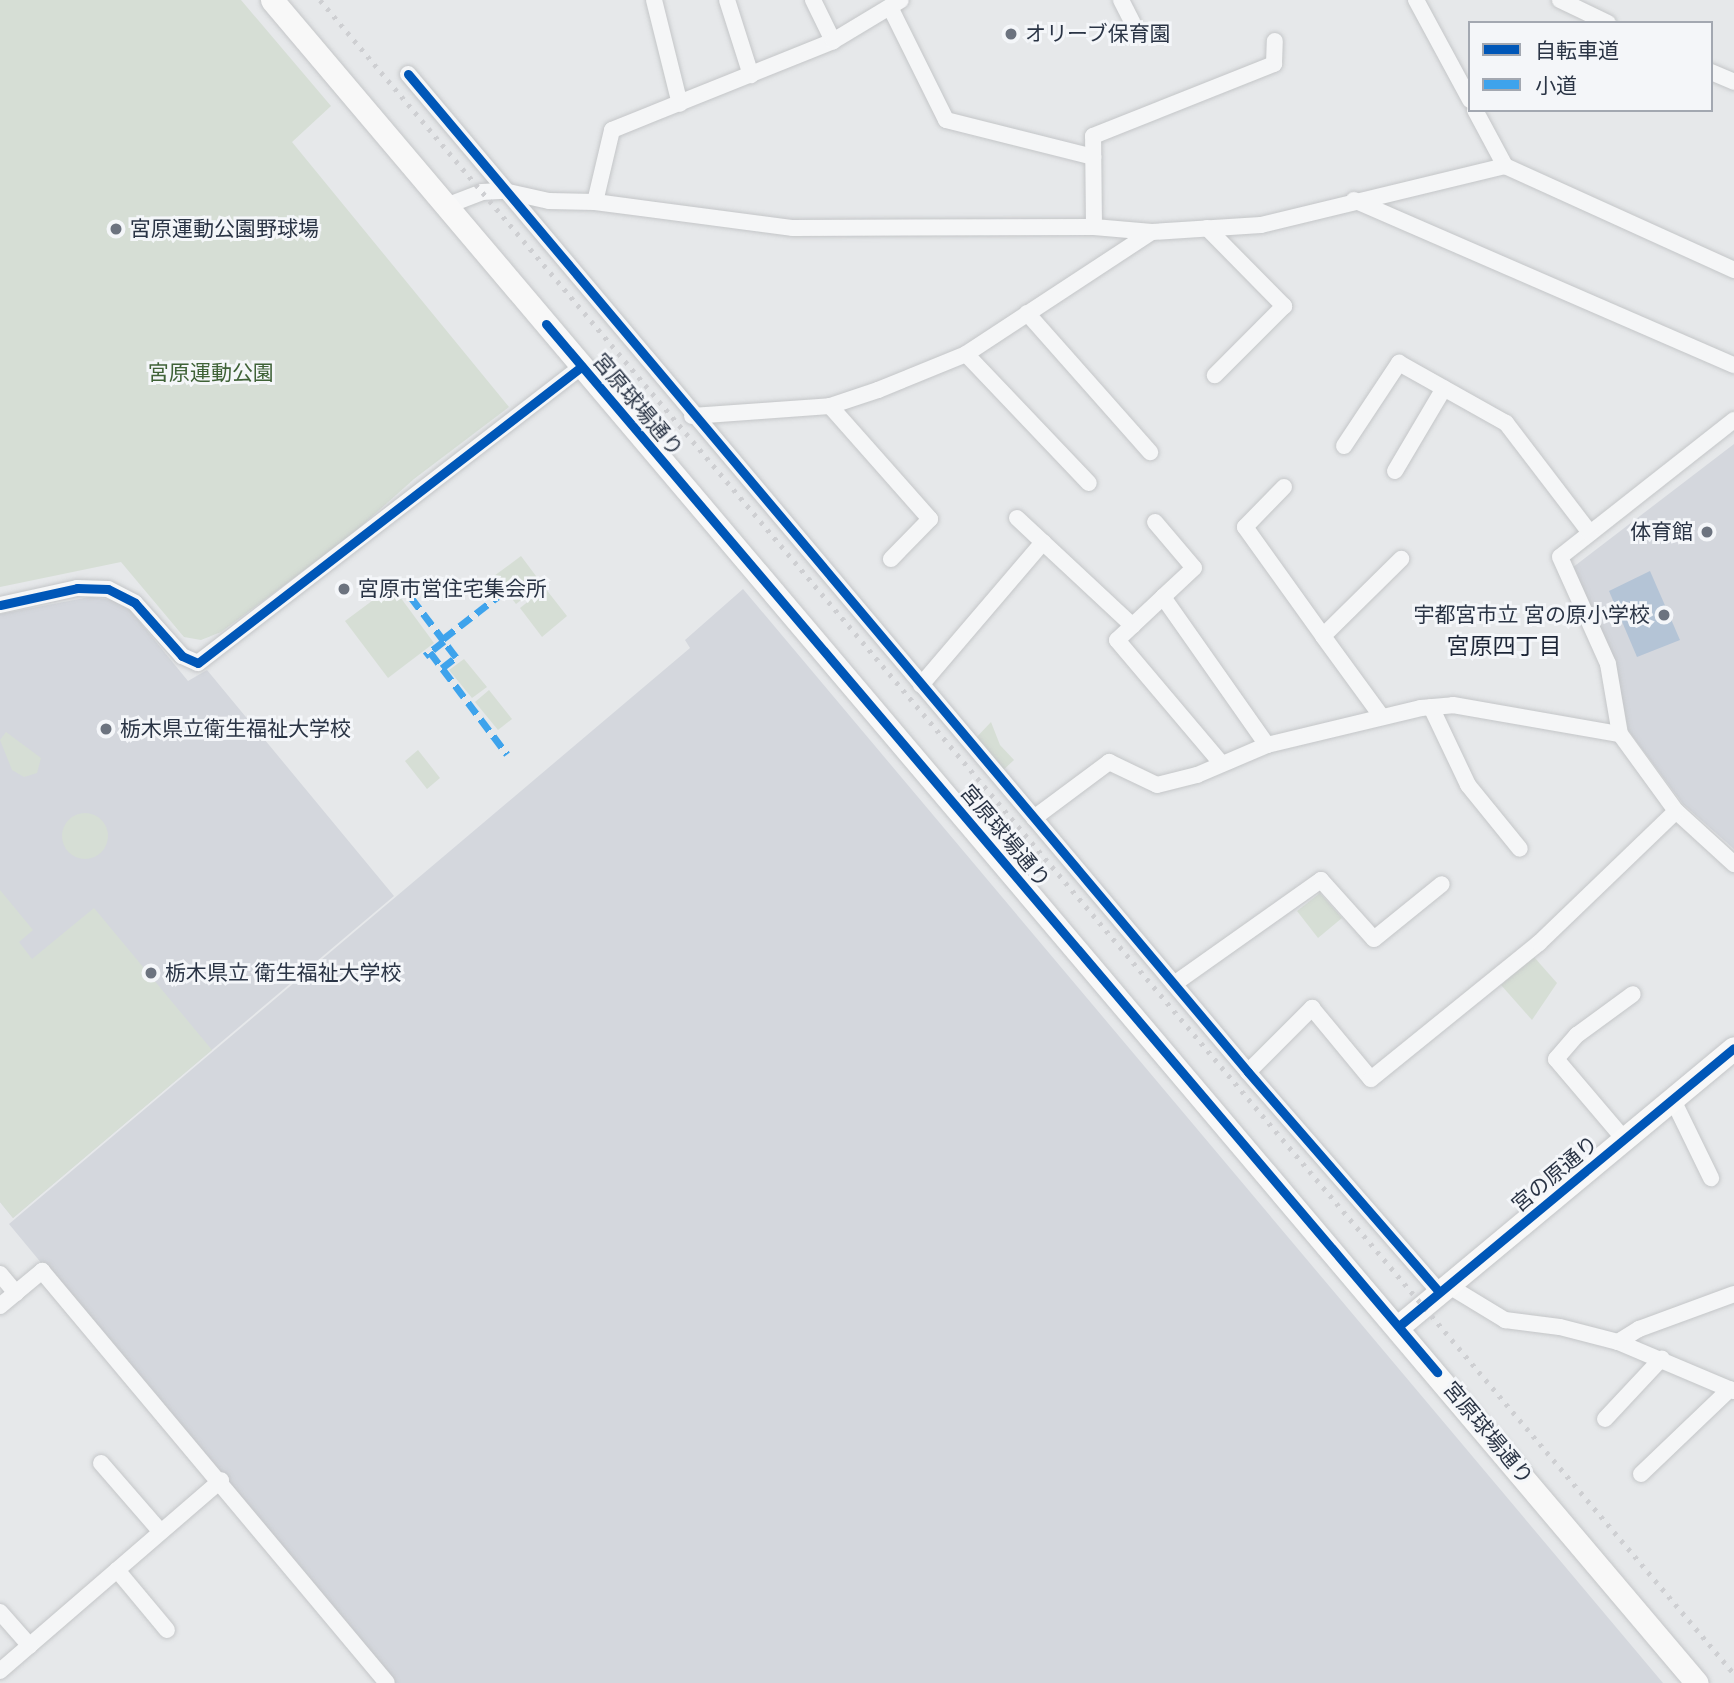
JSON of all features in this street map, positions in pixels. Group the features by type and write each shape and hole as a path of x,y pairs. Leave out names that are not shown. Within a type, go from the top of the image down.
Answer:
{"street":[{"name":"宮原球場通り","path":"272,0 1399,1326 1697,1683"},
{"path":"654,0 680,104"},
{"path":"727,0 751,75"},
{"path":"813,0 833,41"},
{"path":"1121,0 1132,22"},
{"path":"1416,0 1468,96"},
{"path":"1560,0 1604,21"},
{"path":"594,202 612,130 833,41 895,4 946,120 1093,157"},
{"path":"1094,227 1093,136 1274,64 1275,41"},
{"path":"1713,73 1734,82"},
{"path":"408,74 692,415 1248,1072 1444,1289 1505,1320 1560,1326 1618,1342 1662,1358 1732,1390 1641,1474"},
{"path":"1476,112 1505,166"},
{"path":"446,206 482,192 504,191 549,201 594,202 793,228 1094,227 1152,232 1261,225 1354,200 1505,166 1734,270"},
{"path":"1354,200 1734,365"},
{"path":"1207,228 1284,306 1215,374"},
{"path":"692,415 830,406 966,355 1152,232"},
{"path":"1027,313 1150,452"},
{"path":"966,355 1089,483"},
{"path":"1344,446 1399,363 1506,423 1590,533"},
{"path":"0,605 82,587 108,589 135,603 182,656 198,663 582,366"},
{"path":"1395,471 1444,388"},
{"path":"830,406 930,519 891,559"},
{"path":"1734,420 1560,557 1608,664 1620,734 1676,811 1734,864"},
{"path":"1284,487 1245,527 1382,717"},
{"path":"1017,518 1133,626"},
{"path":"1155,522 1194,568 1117,640 1220,762"},
{"path":"921,685 1043,542"},
{"path":"1323,636 1401,559"},
{"path":"1163,597 1267,745"},
{"path":"1034,818 1109,762 1157,785 1197,775 1220,762 1267,745 1431,707 1453,705 1620,734"},
{"path":"1431,707 1468,785 1520,849"},
{"path":"1248,1072 1312,1008 1371,1079 1539,943 1676,811"},
{"path":"1174,984 1321,880 1374,939 1443,884"},
{"path":"1624,1139 1556,1059 1577,1035 1633,994"},
{"name":"宮の原通り","path":"1399,1326 1734,1048"},
{"path":"1673,1100 1711,1178"},
{"path":"0,1306 42,1271 221,1480 387,1683"},
{"path":"0,1274 16,1293"},
{"path":"1618,1342 1639,1329 1734,1294"},
{"path":"1605,1419 1662,1358"},
{"path":"101,1463 161,1532"},
{"path":"0,1671 221,1480"},
{"path":"117,1570 167,1630"},
{"path":"0,1612 30,1646"}],"shaded area":[{"name":"宇都宮市立 宮の原小学校","path":"1734,444 1734,849 1683,804 1628,730 1615,661 1572,568"},
{"path":"743,589 1663,1683 389,1683 9,1224 690,648 685,640"},
{"name":"栃木県立 衛生福祉大学校","path":"90,597 112,600 130,610 188,681 207,670 394,896 13,1218 0,1202 0,614"}],"green space":[{"name":"宮原運動公園","path":"0,0 241,0 331,106 292,142 509,407 414,479 350,536 221,632 201,640 184,637 121,562 0,587"},
{"path":"521,556 542,584 516,604 494,576"},
{"path":"392,586 434,643 388,678 345,621"},
{"path":"545,588 567,616 542,637 520,608"},
{"path":"464,659 487,687 472,698 449,670"},
{"path":"489,690 512,719 498,730 475,702"},
{"path":"991,722 1000,745 1014,760 1000,773 973,741"},
{"path":"6,732 41,758 37,773 24,777 12,770 0,740"},
{"path":"418,750 440,778 427,789 405,761"},
{"path":"85,813 101,820 108,836 101,852 85,859 69,852 62,836 69,820"},
{"path":"0,890 33,930 19,942 32,959 94,908 212,1050 13,1218 0,1202"},
{"path":"1320,893 1342,918 1318,938 1297,911"},
{"path":"1534,957 1557,983 1532,1020 1501,985"}],"water":[{"path":"1650,571 1680,640 1637,657 1609,591"}],"railway":[{"path":"320,0 1734,1674"}],"marked path":[{"path":"398,580 444,641 425,656"},
{"path":"443,639 501,594"},
{"path":"442,668 456,657 444,641"},
{"path":"430,652 507,754"}],"cycle path":[{"path":"408,74 1248,1072 1439,1292"},
{"path":"546,324 1437,1372"},
{"path":"0,605 77,588 108,589 135,603 182,656 198,663 582,366"},
{"path":"1399,1326 1734,1048"}],"place":[{"name":"オリーブ保育園","path":"1011,34"},
{"name":"宮原運動公園野球場","path":"116,229"},
{"name":"体育館","path":"1707,532"},
{"name":"宮原市営住宅集会所","path":"344,589"},
{"name":"宇都宮市立 宮の原小学校","path":"1664,615"},
{"name":"栃木県立衛生福祉大学校","path":"106,729"},
{"name":"栃木県立 衛生福祉大学校","path":"151,973"}],"district":[{"name":"宮原四丁目","path":"1504,646"}]}
